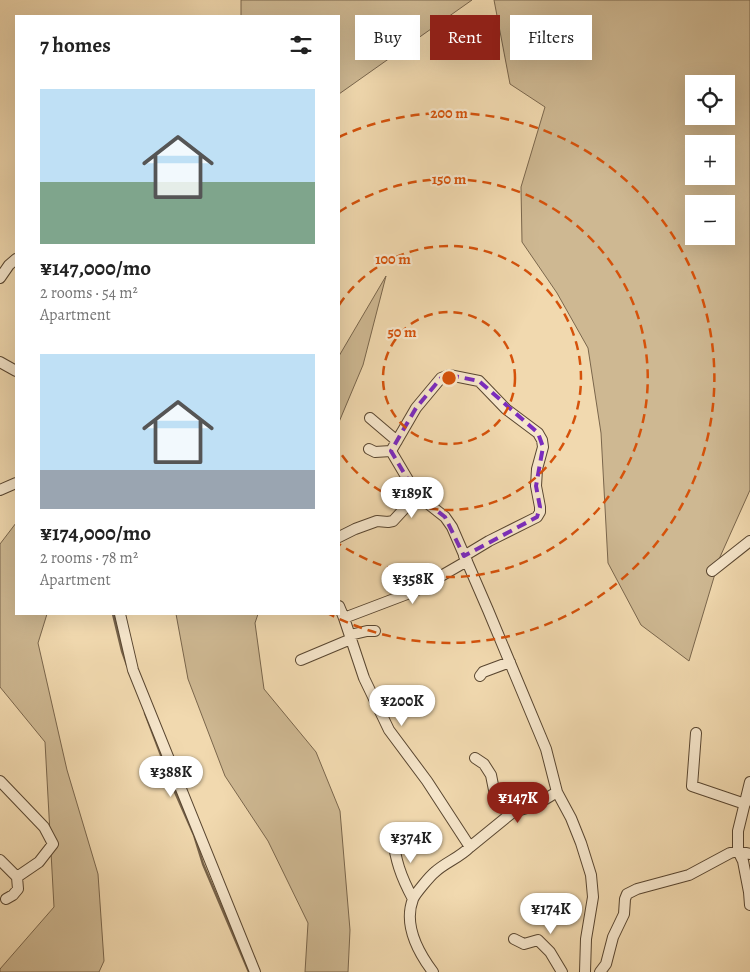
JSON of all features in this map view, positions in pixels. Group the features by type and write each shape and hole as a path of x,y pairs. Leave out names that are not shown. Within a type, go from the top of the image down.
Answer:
{"street":[{"path":"0,278 15,260"},
{"path":"0,362 15,370"},
{"path":"344,618 415,590 466,559 489,541 537,517 540,512 536,486 537,469 543,447 542,440 538,434 506,409 478,381 449,375 441,378 416,408 391,451"},
{"path":"370,418 397,440"},
{"path":"369,449 375,452 391,451"},
{"path":"391,451 417,495 445,516 452,527 546,749 557,792 581,842 591,875 593,897 586,939 585,972"},
{"path":"0,490 15,483"},
{"path":"340,536 377,521 394,521 417,495"},
{"path":"712,571 750,542"},
{"path":"340,608 364,678 389,730 427,781 470,846"},
{"path":"120,615 133,670 255,972"},
{"path":"301,660 350,637 368,631 376,631"},
{"path":"480,676 483,672 510,662"},
{"path":"696,733 692,786 744,804"},
{"path":"475,758 484,764 491,775 494,790 513,812"},
{"path":"0,781 44,827 53,844 39,862 17,877"},
{"path":"750,782 738,831 738,851 743,861 750,905"},
{"path":"429,971 412,932 410,916 413,898 436,872 456,859 513,812 534,806 557,792"},
{"path":"392,835 396,861 413,898"},
{"path":"600,972 606,964 613,937 624,914 624,899 627,894 637,889 689,874 730,853 738,851 750,854"},
{"path":"0,860 17,877 18,889 6,899"},
{"path":"514,939 524,944 538,940 550,952 562,972"}],"highlighted area":[{"path":"449,375 479,381 538,433 543,447 536,486 540,507 537,517 464,556 445,517 417,495 391,451 416,408 441,378"}],"shaded area":[{"path":"241,0 472,0 451,15 430,15 430,30 420,37 420,15 355,15 355,60 387,60 340,93 340,15 241,15"},
{"path":"494,0 750,0 750,490 720,557 689,661 641,625 608,563 601,433 588,348 557,293 522,242 521,187 545,107 510,84 500,32 500,15 497,15"},
{"path":"386,276 363,365 340,420 340,354"},
{"path":"15,524 15,615 47,615 38,643 67,770 98,874 104,961 99,972 0,972 0,969 54,907 45,742 0,687 0,544"},
{"path":"176,615 258,615 255,623 264,689 316,752 340,811 350,930 348,972 305,972 308,923 268,841 225,776 188,679"}],"waterway":[{"path":"113,615 127,665"},
{"path":"145,713 175,792 194,835 203,864 249,972"}]}
